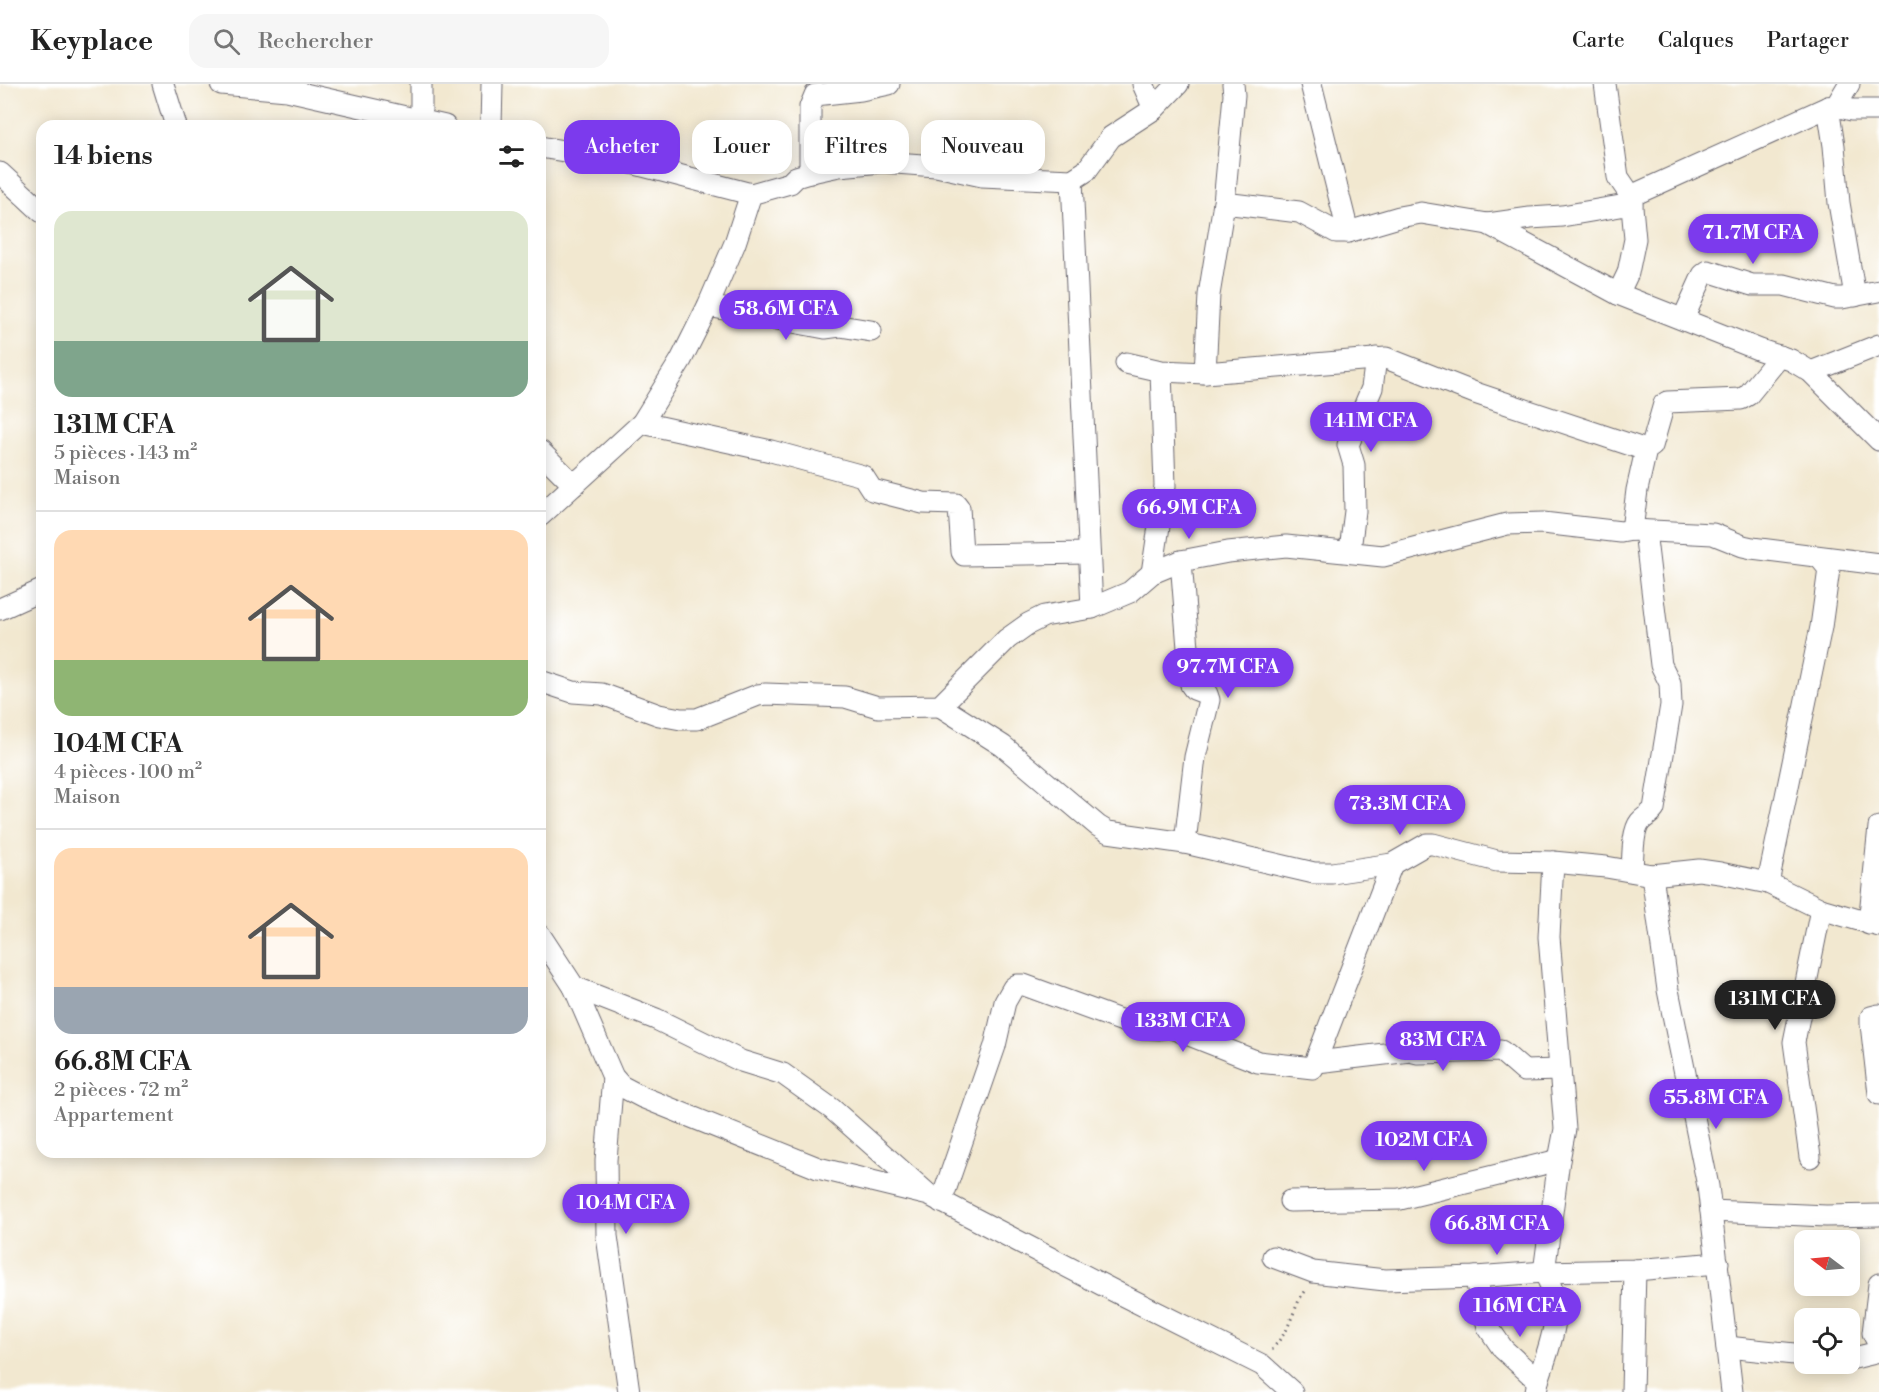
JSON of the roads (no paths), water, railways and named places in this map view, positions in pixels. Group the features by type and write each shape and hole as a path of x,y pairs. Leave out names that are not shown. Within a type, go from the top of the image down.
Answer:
{"street":[{"path":"163,84 174,120"},
{"path":"221,84 287,90 417,120"},
{"path":"421,84 421,120"},
{"path":"490,120 492,84"},
{"path":"810,120 810,107 815,96 889,84"},
{"path":"1143,84 1154,109"},
{"path":"909,164 936,166 982,176 1072,180 1086,171 1111,137 1154,109 1178,84"},
{"path":"1205,373 1209,295 1224,203 1234,95 1233,84"},
{"path":"1311,84 1348,232"},
{"path":"1605,84 1618,177 1632,200 1634,245 1625,283 1618,294"},
{"path":"1224,203 1299,212 1336,232 1348,232 1421,213 1488,224 1563,216 1632,200 1832,107 1849,84"},
{"path":"1832,107 1879,110"},
{"path":"1832,107 1839,202 1854,296"},
{"path":"546,148 624,161 751,194 790,183 796,177 806,174"},
{"path":"0,173 36,206"},
{"path":"1072,180 1092,608"},
{"path":"546,511 642,423 681,360 708,306 735,243 751,194"},
{"path":"1488,224 1618,294 1791,360 1811,372 1879,440"},
{"path":"1683,319 1703,275 1708,270 1752,285 1784,285 1842,298 1879,291"},
{"path":"708,306 825,328 840,326 871,331"},
{"path":"1811,372 1879,345"},
{"path":"1732,1392 1712,1210 1668,990 1642,873 1633,846 1639,823 1654,809 1671,705 1670,683 1661,666 1639,531 1637,490 1646,450 1652,446 1664,404 1667,402 1741,399 1748,395 1780,356"},
{"path":"1351,551 1355,499 1354,465 1348,445 1372,388 1376,358"},
{"path":"1126,363 1161,371 1205,373 1386,358 1475,393 1646,450"},
{"path":"1152,573 1165,486 1161,371"},
{"path":"642,423 771,451 864,476 872,490 923,502 956,504 959,508 964,555 1089,553"},
{"path":"546,458 574,485"},
{"path":"940,706 1007,639 1028,624 1044,616 1092,608 1130,592 1152,573 1181,561 1228,552 1286,546 1383,555 1507,524 1543,523 1621,532 1713,534 1743,546 1879,564"},
{"path":"1768,883 1821,627 1829,569 1820,558"},
{"path":"1181,561 1191,686 1207,694 1209,700 1195,757 1185,843"},
{"path":"0,609 36,593"},
{"path":"546,683 573,692 602,694 659,715 681,719 697,719 766,694 844,697 878,706 940,706 1003,746 1108,832 1185,843 1314,873 1332,873 1392,864 1418,848 1433,844 1497,861 1553,862 1642,873 1699,870 1720,873 1768,883 1821,909 1874,925 1879,827"},
{"path":"1537,1387 1555,1328 1556,1310 1552,1285 1544,1272 1565,1129 1549,937 1553,862"},
{"path":"935,1198 995,1046 1005,1002 1017,985 1024,985 1142,1028 1169,1027 1258,1062 1313,1068 1392,864"},
{"path":"1810,1157 1794,1042 1821,909"},
{"path":"546,944 574,987 613,1077 621,1086 642,1097 818,1168 935,1198 1262,1365 1292,1392"},
{"path":"574,987 656,1019 741,1061 789,1077 854,1128 935,1198"},
{"path":"1879,1015 1871,1017 1879,1092"},
{"path":"1317,1062 1410,1051 1418,1053 1502,1051 1524,1071 1560,1070"},
{"path":"613,1077 606,1160 607,1236 629,1392"},
{"path":"1290,1201 1400,1199 1559,1160"},
{"path":"1712,1210 1826,1216 1879,1215"},
{"path":"1273,1257 1319,1273 1385,1280 1635,1270 1718,1263"},
{"path":"1632,1392 1635,1270"},
{"path":"1475,1277 1488,1327 1503,1349 1537,1387"},
{"path":"1879,1284 1873,1333 1879,1346"},
{"path":"1727,1347 1794,1354"},
{"path":"1860,1357 1879,1352"}]}
